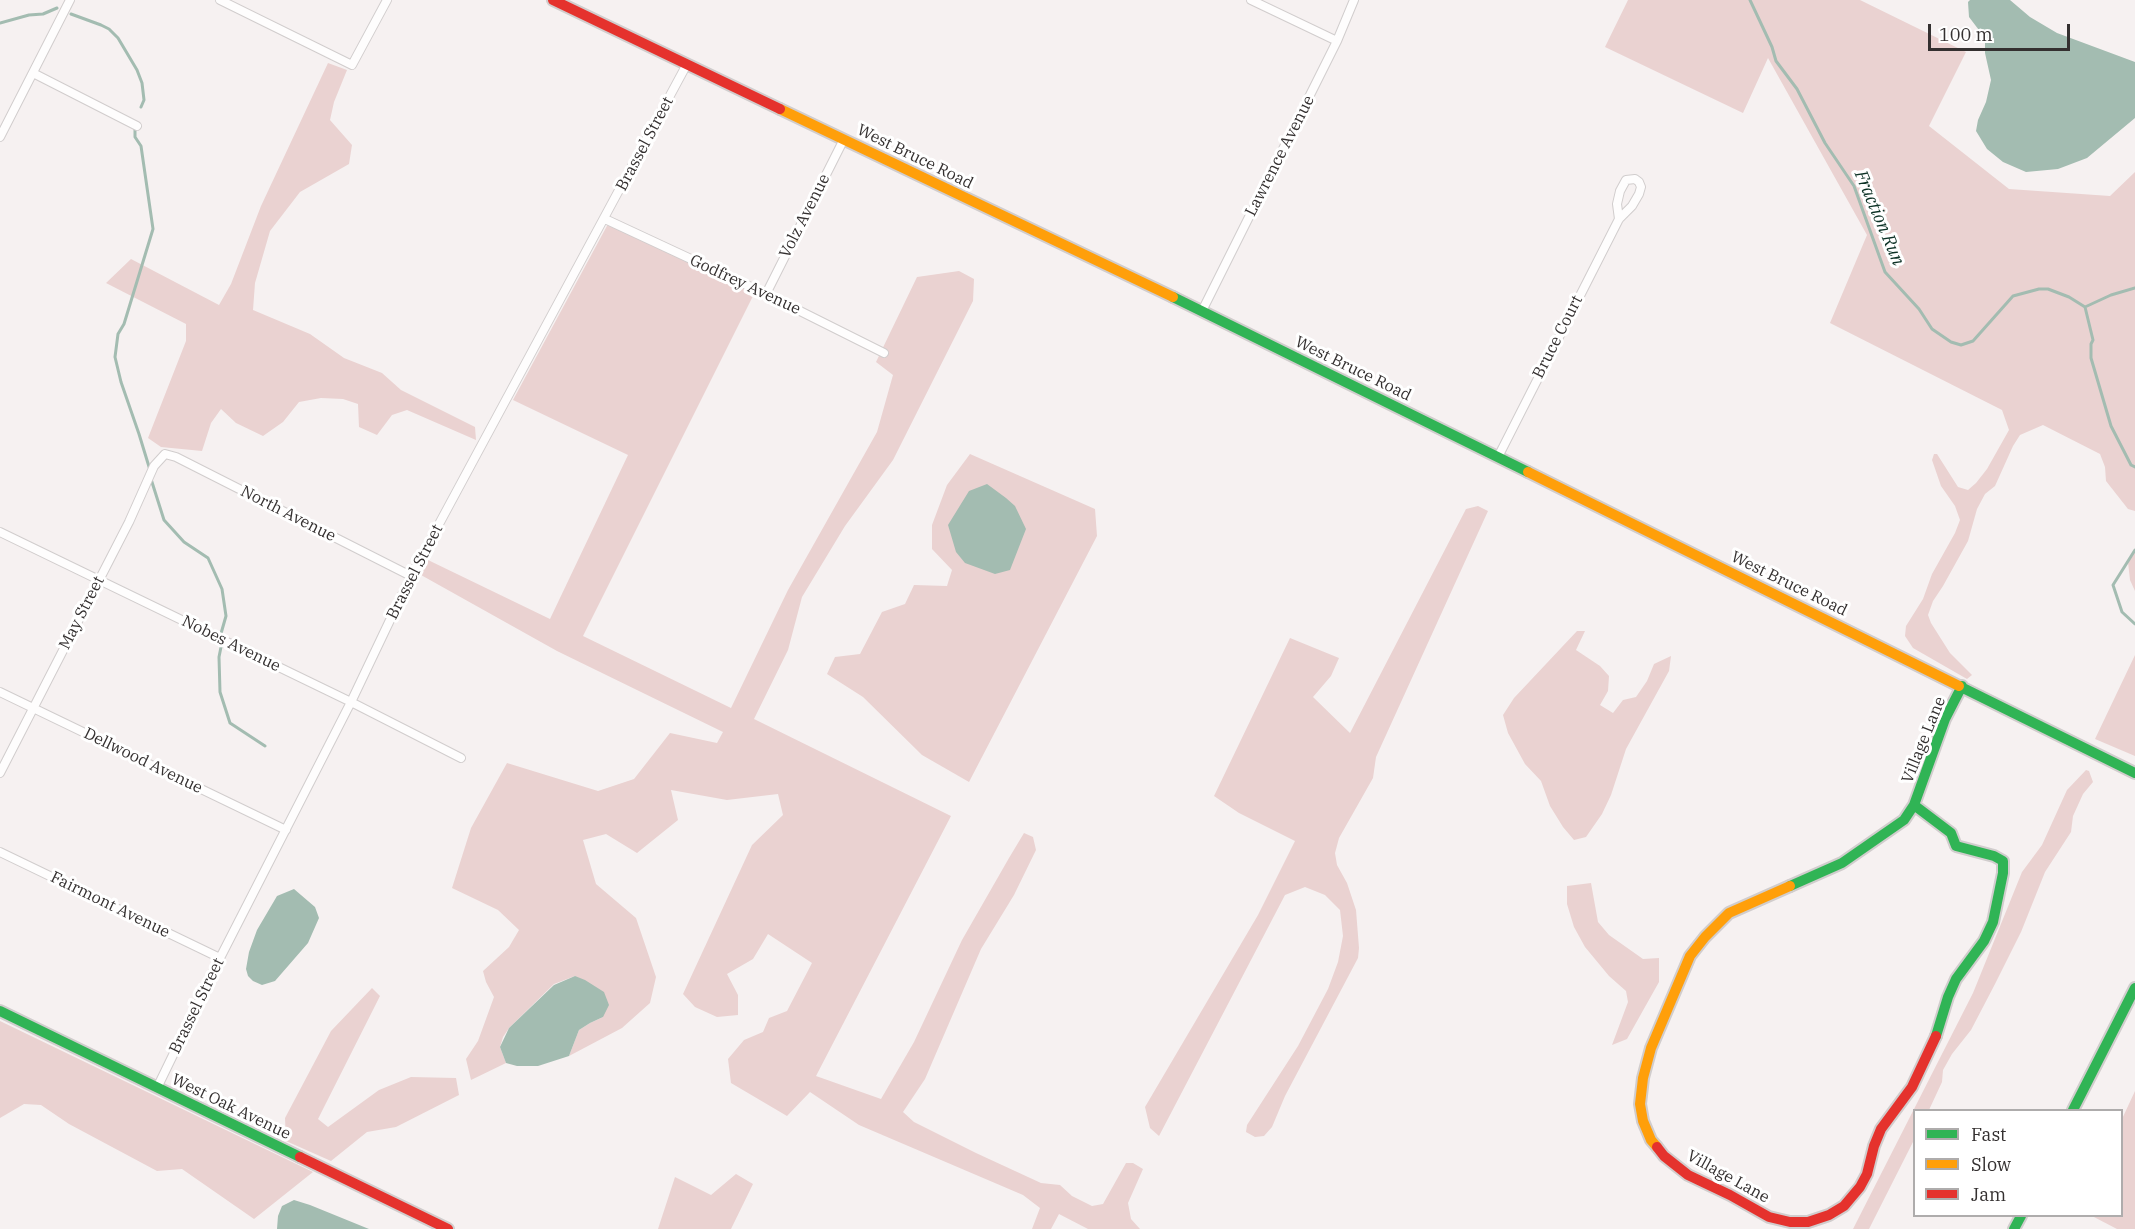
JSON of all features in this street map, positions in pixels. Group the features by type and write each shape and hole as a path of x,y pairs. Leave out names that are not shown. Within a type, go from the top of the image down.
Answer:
{"street":[{"path":"0,137 70,0"},
{"path":"220,0 352,65 387,0"},
{"name":"West Bruce Road","path":"553,0 1202,311 2135,773"},
{"path":"1251,0 1337,41"},
{"name":"Lawrence Avenue","path":"1202,311 1337,41 1353,0"},
{"name":"Brassel Street","path":"157,1088 220,958 351,702 411,576 687,64"},
{"path":"33,73 137,126"},
{"name":"Volz Avenue","path":"766,294 844,139"},
{"name":"Bruce Court","path":"1498,457 1619,219 1632,206 1639,194 1641,187 1635,179 1626,180 1620,191 1617,204 1619,219"},
{"name":"Godfrey Avenue","path":"605,219 766,294 884,353"},
{"name":"North Avenue","path":"165,454 176,457 411,576"},
{"name":"May Street","path":"0,773 129,522 154,466 165,454"},
{"name":"Nobes Avenue","path":"0,532 351,702 461,758"},
{"name":"Village Lane","path":"1914,805 1951,833 1956,846 1994,856 2003,861 2003,873 1993,922 1984,940 1956,979 1934,1043 1912,1087 1881,1130 1874,1146 1868,1174 1860,1187 1844,1206 1829,1215 1808,1222 1790,1222 1769,1217 1688,1174 1664,1156 1652,1140 1642,1121 1640,1104 1650,1048 1690,956 1729,913 1842,863 1904,820 1914,805 1945,719 1962,686"},
{"name":"Dellwood Avenue","path":"0,692 286,830"},
{"name":"Fairmont Avenue","path":"0,852 220,958"},
{"path":"2074,1109 2135,988"},
{"name":"West Oak Avenue","path":"0,1011 448,1229"}],"shaded area":[{"path":"1628,0 1860,0 1966,52 1929,126 2009,189 2110,196 2135,172 2135,511 2128,509 2106,481 2105,467 2100,454 2043,425 2020,435 1995,486 1985,494 1977,509 1968,541 1933,601 1928,615 1950,653 1972,675 1967,679 1913,648 1905,636 1906,626 1923,599 1932,574 1960,520 1955,506 1941,486 1932,460 1934,454 1937,454 1958,487 1968,490 1987,469 2009,430 2002,410 1830,323 1867,235 1768,58 1743,113 1605,47"},
{"path":"1970,0 2010,0 2030,17 2057,33 2135,62 2135,118 2087,158 2058,169 2026,172 2003,162 1987,149 1976,131 1991,80 1985,53 1985,38 1969,17 1968,2"},
{"path":"328,63 347,70 334,102 330,120 352,145 349,164 300,192 270,231 255,283 253,310 310,334 344,358 382,373 401,390 475,427 476,440 407,410 392,415 377,435 359,427 358,404 343,399 321,398 299,402 283,422 263,436 236,423 221,409 211,423 202,451 161,447 148,438 186,341 186,324 106,283 131,259 219,305 231,284 261,206"},
{"path":"608,224 754,294 583,636 731,708 788,590 877,432 893,375 876,362 917,277 959,271 974,279 973,301 893,460 845,526 802,597 788,650 754,719 951,816 816,1076 881,1099 914,1042 962,940 1009,858 1024,833 1033,837 1036,850 1014,895 981,949 925,1079 903,1112 914,1122 976,1153 1041,1183 1060,1185 1072,1196 1092,1206 1103,1204 1126,1163 1133,1163 1143,1169 1128,1203 1131,1219 1140,1229 1088,1229 1059,1214 1051,1229 1032,1229 1040,1208 1023,1195 859,1125 810,1092 787,1116 731,1083 728,1059 744,1040 763,1032 769,1018 787,1011 812,963 768,934 753,959 727,974 738,995 738,1015 717,1017 695,1007 683,994 752,845 783,815 778,794 727,800 671,790 678,820 637,853 606,834 583,840 596,884 636,918 656,977 650,1003 622,1028 569,1056 579,1030 603,1017 575,976 554,984 509,1028 503,1037 500,1047 506,1063 471,1080 466,1059 478,1041 494,997 483,971 509,947 519,930 498,910 452,888 471,828 507,763 598,791 634,779 670,733 717,743 723,732 557,651 421,575 428,560 550,619 628,455 513,400"},
{"path":"970,454 1095,509 1097,536 969,782 922,755 863,697 827,674 835,657 860,654 882,612 905,604 914,585 947,586 952,570 932,549 932,525 947,485"},
{"path":"987,484 1015,506 1026,529 1010,570 995,574 965,563 956,552 948,525 969,491"},
{"path":"1478,506 1488,511 1376,757 1373,778 1339,838 1335,853 1337,865 1347,883 1356,910 1358,958 1285,1096 1272,1127 1264,1136 1255,1137 1246,1132 1247,1125 1298,1046 1328,989 1338,962 1343,936 1340,910 1325,895 1305,887 1285,895 1159,1136 1150,1128 1145,1107 1258,915 1295,841 1239,813 1214,796 1290,638 1339,658 1331,676 1313,697 1350,733 1466,509"},
{"path":"2135,550 2135,591 2130,580 2128,562"},
{"path":"1577,631 1585,631 1576,650 1600,666 1609,676 1608,691 1600,705 1613,713 1623,700 1636,697 1647,681 1654,664 1671,656 1669,671 1626,749 1611,795 1602,814 1586,837 1574,840 1550,806 1541,781 1525,764 1508,733 1503,715 1514,698"},
{"path":"2135,655 2135,756 2095,739"},
{"path":"2086,770 2089,771 2093,782 2083,794 2073,816 2071,832 2045,872 2021,932 1995,984 1971,1030 1952,1054 1943,1070 1942,1082 1929,1109 1914,1109 1973,993 2022,872 2042,845 2067,790"},
{"path":"1591,883 1598,922 1609,935 1643,959 1659,958 1659,982 1627,1039 1612,1045 1628,1002 1626,991 1609,976 1585,947 1574,927 1567,904 1567,886"},
{"path":"294,889 315,907 319,918 308,943 275,981 262,985 248,976 246,969 249,952 257,930 277,896"},
{"path":"575,976 604,992 609,1005 603,1017 579,1030 569,1056 538,1066 517,1066 506,1063 500,1047 509,1028 554,985"},
{"path":"372,988 380,996 318,1119 328,1127 379,1090 411,1077 456,1078 459,1095 396,1127 367,1132 331,1161 286,1141 285,1118 331,1031"},
{"path":"0,1021 313,1172 254,1219 182,1169 157,1171 69,1124 41,1105 24,1104 0,1118"},
{"path":"2135,1091 2135,1229 2117,1229 2094,1217 2123,1217 2123,1117"},
{"path":"1913,1111 1913,1142 1869,1229 1853,1229"},
{"path":"736,1174 753,1184 731,1229 658,1229 675,1177 711,1195"},
{"path":"294,1200 369,1229 277,1229 282,1206"}],"waterway":[{"name":"Fraction Run","path":"1750,0 1772,47 1776,61 1797,89 1825,143 1854,186 1885,272 1919,309 1932,329 1951,342 1961,345 1973,341 2013,296 2039,289 2048,289 2069,297 2085,307"},
{"path":"0,23 29,15 43,14 57,8"},
{"path":"71,14 109,29 118,38 142,83 144,100 141,107"},
{"path":"135,128 135,137 141,146 153,229 124,324 118,334 115,357 150,470"},
{"name":"Fraction Run","path":"2085,307 2111,295 2135,288"},
{"path":"2085,307 2093,340 2091,358 2111,426 2131,465 2135,467"},
{"path":"151,479 164,520 184,542 208,558 222,589 226,616 220,637"},
{"path":"2135,550 2113,585 2122,612 2135,624"},
{"path":"221,647 220,692 230,723 265,746"}],"traffic: fast":[{"path":"1173,297 1528,472"},
{"path":"1959,686 2135,773"},
{"path":"1790,886 1842,863 1904,820 1914,805 1945,719 1962,686"},
{"path":"1914,805 1951,833 1956,846 1994,856 2003,861 2003,873 1993,922 1984,941 1956,979 1936,1036"},
{"path":"2074,1109 2135,988"},
{"path":"0,1011 300,1157"},
{"path":"2014,1229 2020,1217"}],"traffic: slow":[{"path":"780,109 1173,297"},
{"path":"1528,472 1959,686"},
{"path":"1657,1147 1651,1140 1643,1121 1640,1104 1643,1078 1651,1048 1690,956 1729,913 1790,886"}],"traffic: jam":[{"path":"553,0 780,109"},
{"path":"1657,1147 1664,1156 1688,1175 1769,1217 1790,1222 1808,1222 1829,1215 1844,1206 1860,1187 1867,1174 1881,1129 1912,1087 1936,1036"},
{"path":"300,1157 448,1229"}]}
